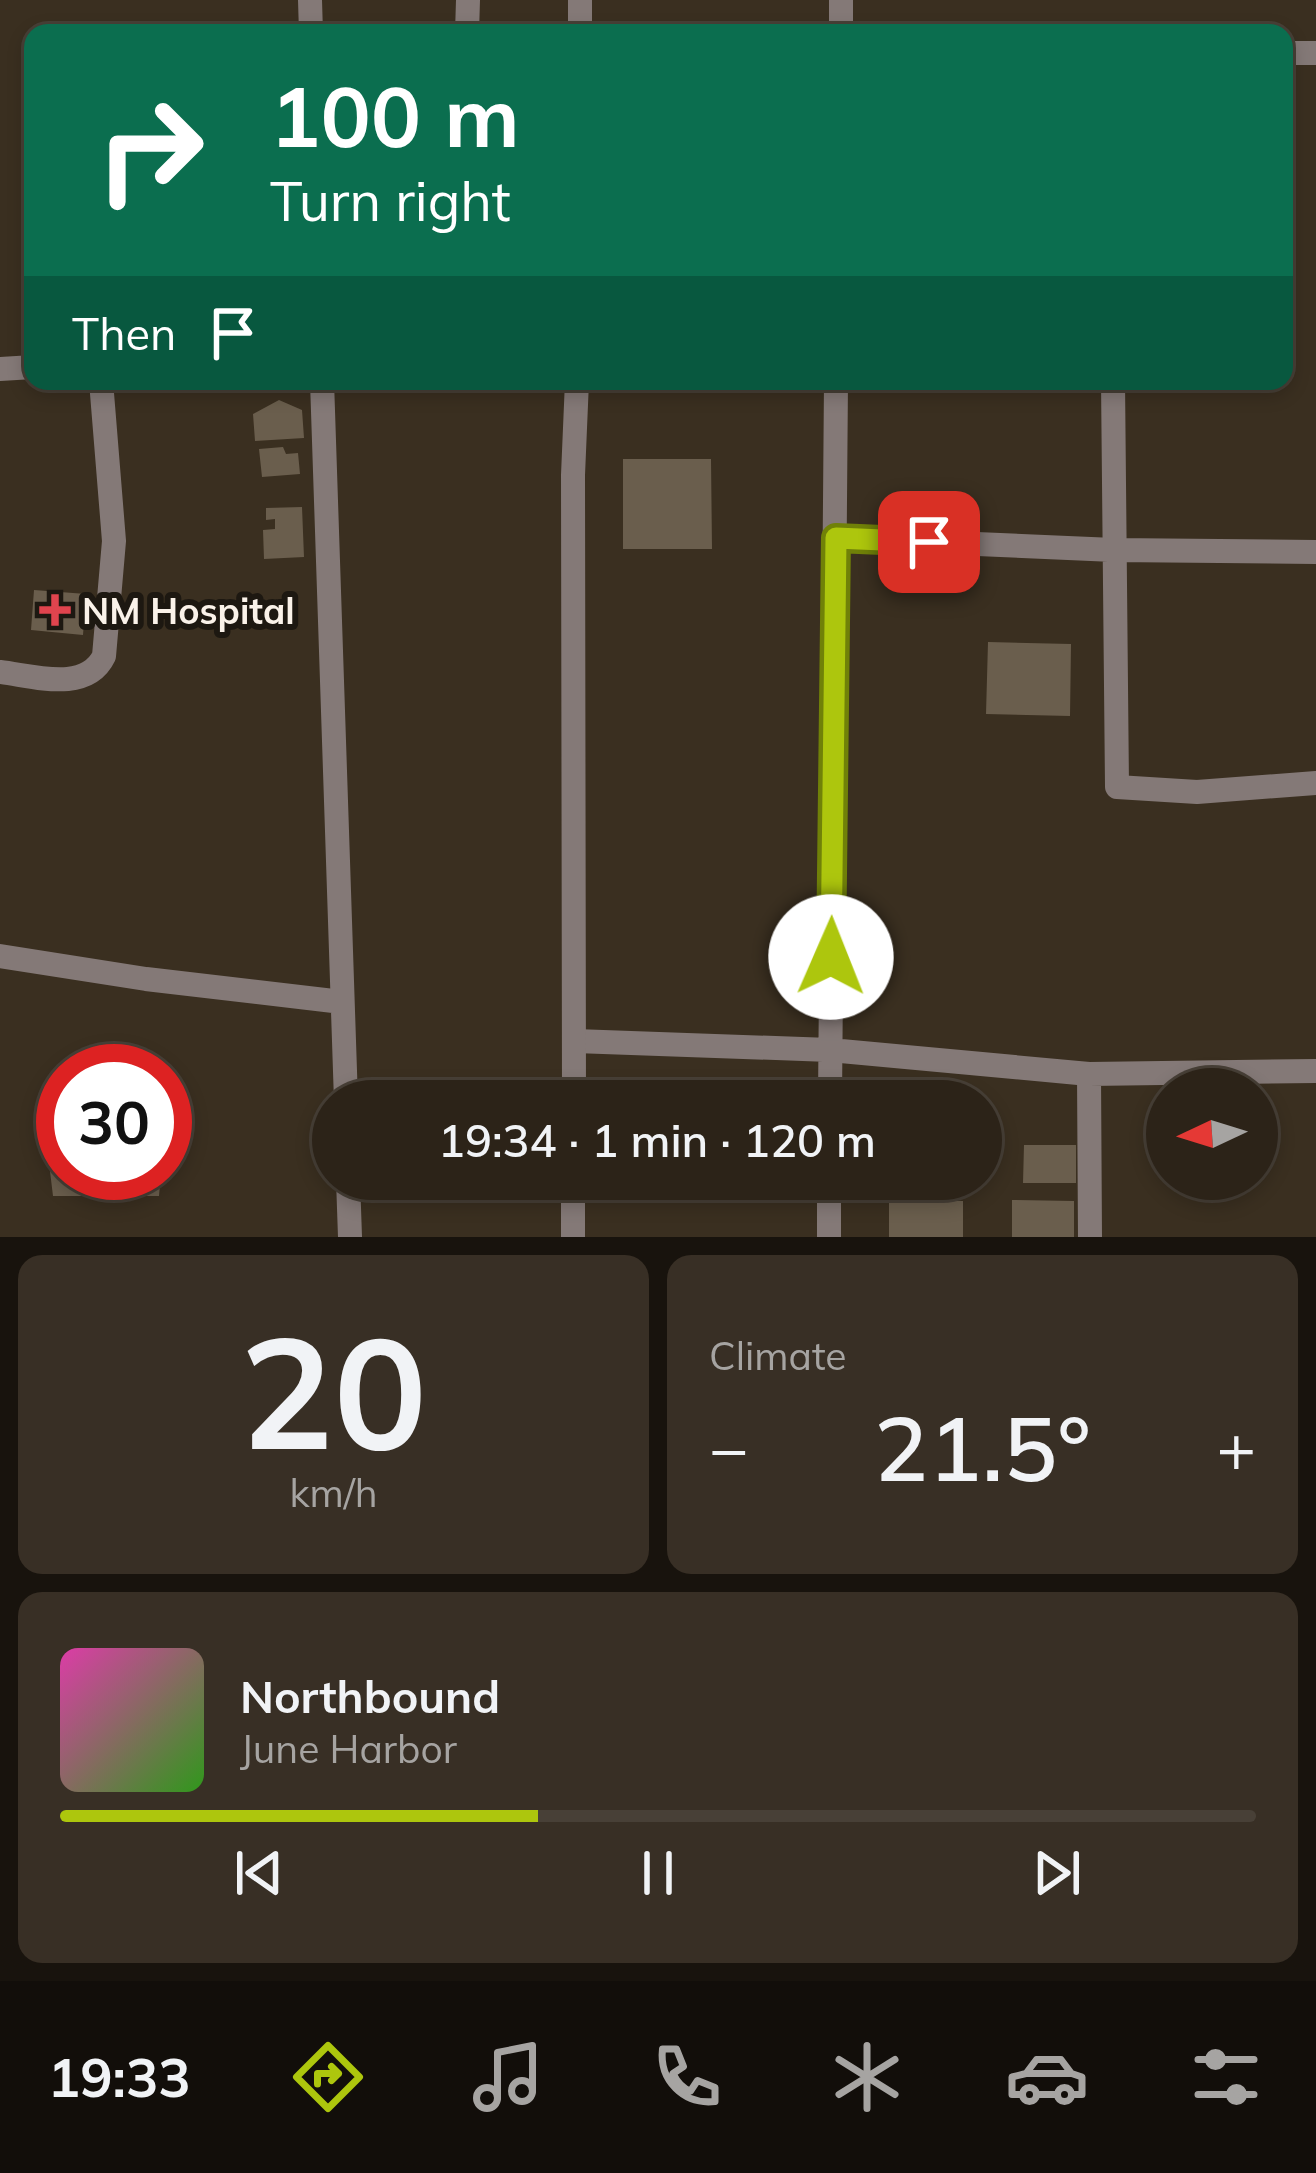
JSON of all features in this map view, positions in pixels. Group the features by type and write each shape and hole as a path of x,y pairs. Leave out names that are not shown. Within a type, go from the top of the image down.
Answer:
{"street":[{"path":"0,672 82,677 97,669 104,656 114,541 102,390"},
{"path":"322,390 345,1080"},
{"path":"574,1080 577,390"},
{"path":"830,1080 836,390"},
{"path":"1113,390 1117,788 1197,792 1316,783"},
{"path":"836,538 1114,550 1316,552"},
{"path":"0,956 342,1002"},
{"path":"575,1041 830,1050 1089,1073 1316,1071"},
{"path":"1089,1073 1090,1237"},
{"path":"349,1200 350,1237"},
{"path":"573,1200 573,1237"},
{"path":"829,1200 829,1237"}],"building":[{"path":"279,400 302,410 304,438 255,441 253,414"},
{"path":"283,447 286,454 298,453 300,474 262,477 259,449"},
{"path":"623,459 711,459 712,549 623,549"},
{"path":"302,507 304,557 264,559 263,530 275,529 275,519 266,520 266,508"},
{"path":"34,590 86,594 83,635 31,630"},
{"path":"988,642 1071,644 1070,716 986,714"},
{"path":"1024,1145 1076,1145 1076,1183 1023,1183"},
{"path":"889,1200 963,1201 963,1237 889,1237"},
{"path":"1012,1200 1074,1201 1074,1237 1012,1237"}],"place":[{"name":"NM Hospital","path":"55,610"}],"route":[{"path":"831,957 836,538 929,542"}]}
